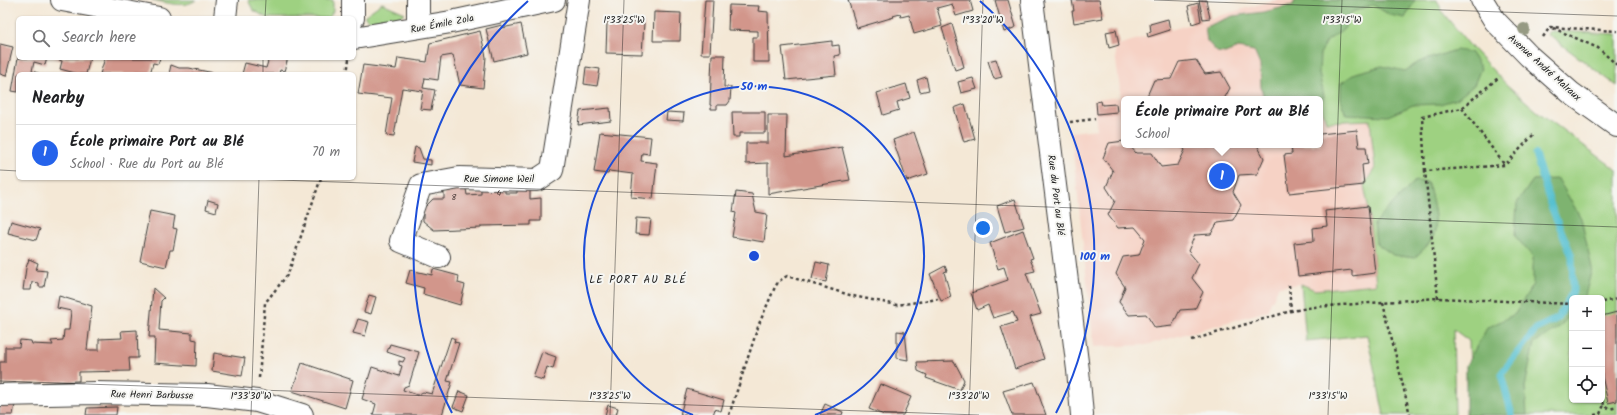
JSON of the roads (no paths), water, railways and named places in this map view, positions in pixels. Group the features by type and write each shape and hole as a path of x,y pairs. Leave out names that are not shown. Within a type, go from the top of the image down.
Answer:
{"street":[{"path":"62,0 148,16"},
{"path":"225,16 227,0"},
{"path":"353,0 353,16"},
{"path":"418,0 418,27"},
{"name":"Rue Émile Zola","path":"356,38 554,0"},
{"name":"Rue Simone Weil","path":"439,257 401,241 421,185 459,178 536,180 552,170 579,0"},
{"name":"Rue du Port au Blé","path":"1032,0 1082,415"},
{"name":"Avenue André Malraux","path":"1482,0 1495,21 1529,56 1571,93 1617,126"},
{"name":"Rue Henri Barbusse","path":"0,395 96,393 207,395 257,401 302,415"}],"waterway":[{"path":"1512,415 1501,374 1536,329 1558,318 1573,291 1572,256 1552,209 1535,154"}],"place":[{"name":"École primaire Port au Blé","path":"1222,176"}],"district":[{"name":"LE PORT AU BLÉ","path":"638,279"}]}
